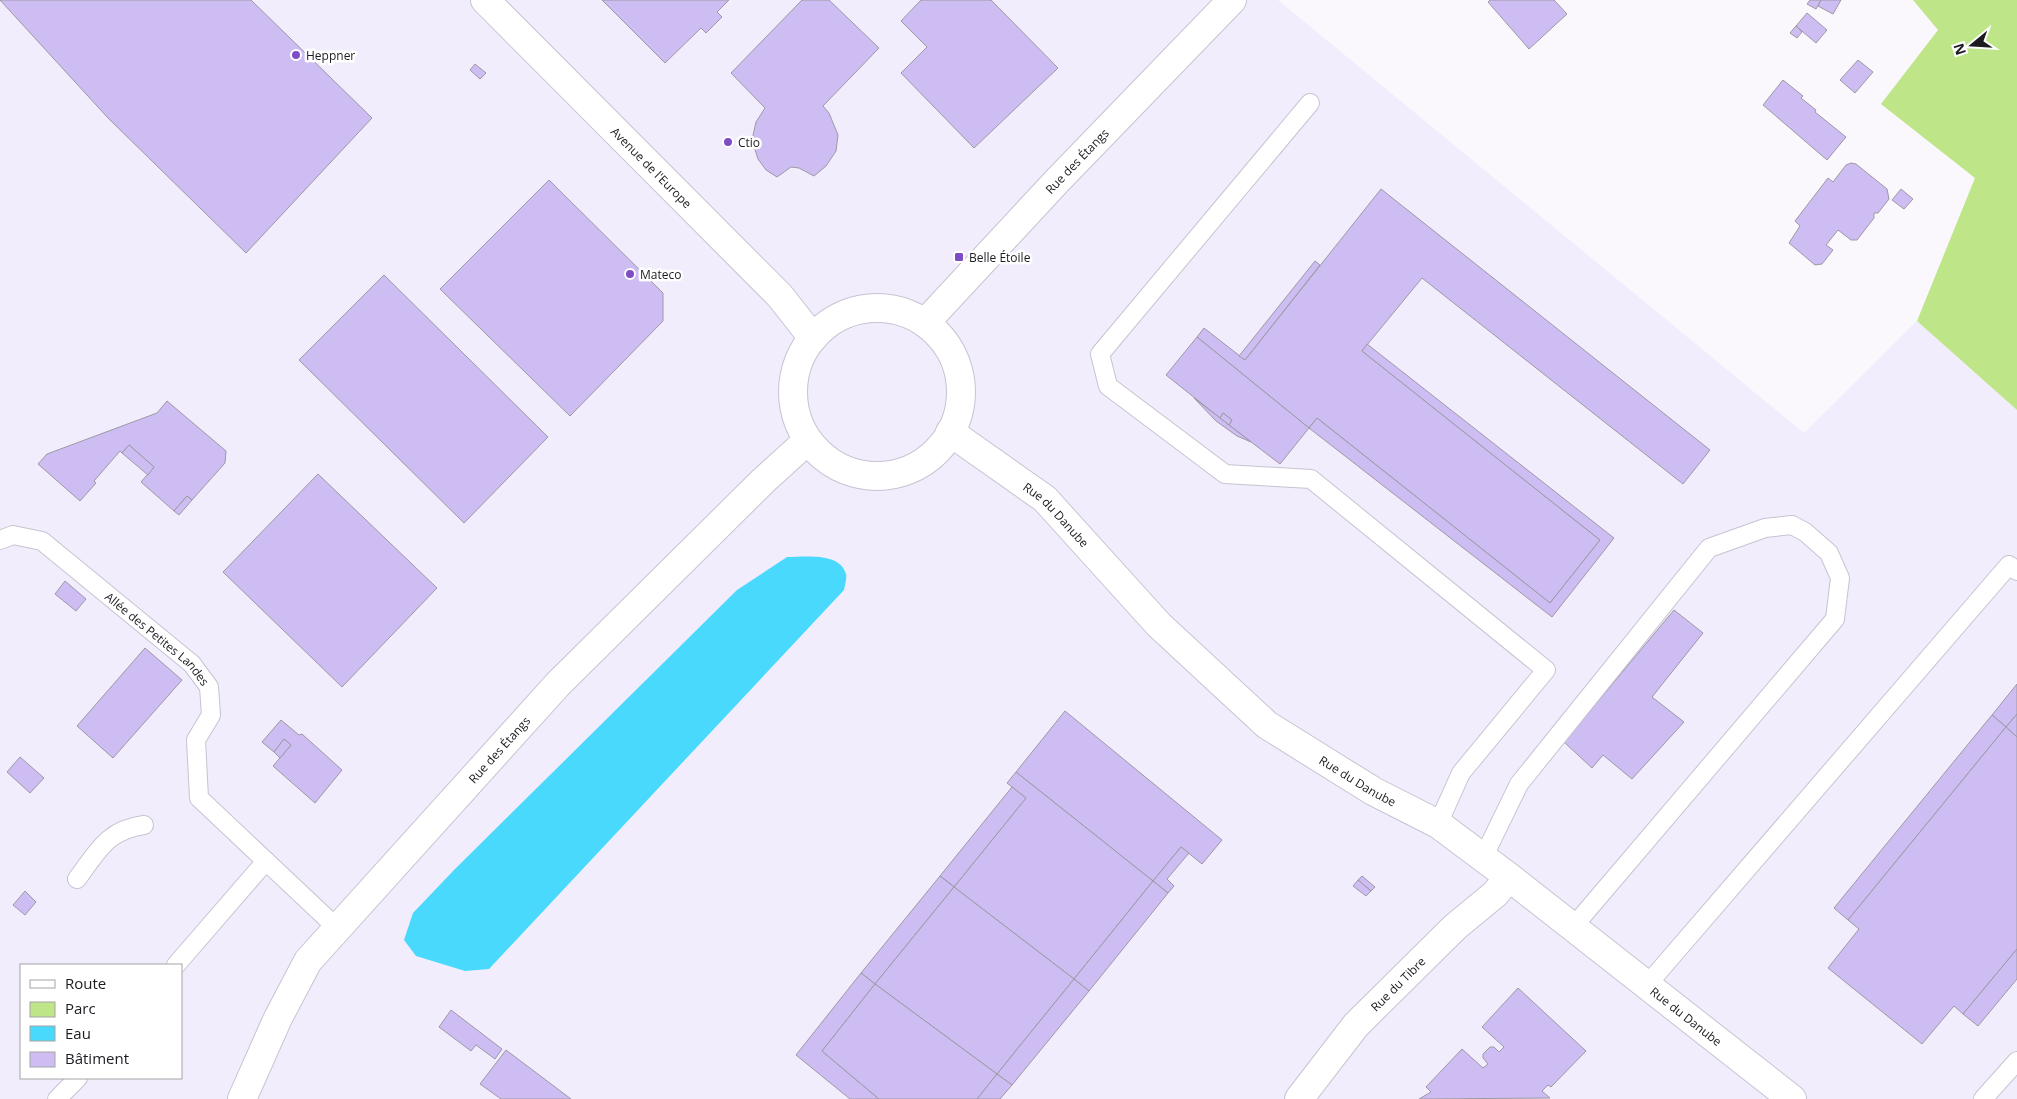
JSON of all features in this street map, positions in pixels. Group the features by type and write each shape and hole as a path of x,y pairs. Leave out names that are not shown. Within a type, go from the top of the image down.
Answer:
{"street":[{"name":"Avenue de l'Europe","path":"485,0 780,296 812,338"},
{"name":"Rue des Étangs","path":"925,323 1057,181 1232,0"},
{"path":"892,307 925,323 941,335 954,356 961,380 961,405 950,432 938,451 916,467 889,476 862,475 836,466 807,441 797,422 792,397 795,368 812,338 830,320 860,308 892,307"},
{"name":"Rue du Danube","path":"950,432 1045,500 1159,625 1268,725 1373,791 1438,824 1509,877 1792,1099"},
{"name":"Rue des Étangs","path":"242,1099 278,1018 308,961 558,684 763,481 807,441"},
{"name":"Rue du Tibre","path":"1299,1099 1356,1025 1455,927 1495,894 1509,877"}],"lane":[{"path":"1310,102 1100,354 1108,386 1224,474 1311,479 1546,670 1461,773 1438,824"},
{"path":"1482,858 1519,784 1709,548 1765,528 1792,525 1805,532 1829,553 1840,578 1835,619 1573,927"},
{"name":"Allée des Petites Landes","path":"0,540 13,535 42,541 192,664 209,687 211,715 196,740 199,798 337,928"},
{"path":"1647,985 2009,565 2017,571"},
{"path":"77,879 108,838 126,827 144,825"},
{"path":"177,964 266,861"},
{"path":"1983,1099 2017,1061"},
{"path":"57,1099 77,1079"}],"shaded area":[{"path":"0,0 1278,0 1804,433 1917,321 2017,410 2017,1099 0,1099"}],"green space":[{"path":"1913,0 2017,0 2017,410 1917,321 1975,178 1881,104 1938,30"}],"water":[{"path":"787,557 821,557 837,562 846,574 844,590 489,969 465,971 416,956 404,940 413,913 454,870 737,590"}],"building":[{"path":"0,0 251,0 372,118 246,253 108,118"},
{"path":"602,0 729,0 717,12 722,17 706,33 701,28 665,63"},
{"path":"802,0 829,0 879,48 823,106 829,113 838,135 836,151 826,166 814,176 799,168 791,167 777,177 766,170 758,159 752,140 756,122 765,108 731,73"},
{"path":"921,0 991,0 1058,68 974,148 901,73 927,47 901,21"},
{"path":"1490,0 1554,0 1567,14 1529,49 1488,2"},
{"path":"1810,0 1821,0 1816,9 1807,4"},
{"path":"1821,0 1841,0 1833,14 1818,6"},
{"path":"1807,13 1827,30 1816,43 1796,26"},
{"path":"1796,26 1802,32 1797,38 1790,33"},
{"path":"1858,60 1873,72 1855,93 1840,80"},
{"path":"475,64 486,73 480,79 470,70"},
{"path":"1783,80 1803,96 1801,98 1816,110 1815,112 1846,137 1827,160 1763,105"},
{"path":"1856,164 1887,189 1889,199 1878,213 1874,213 1874,218 1857,240 1851,240 1838,230 1826,245 1833,250 1822,264 1815,265 1789,243 1800,226 1795,221 1828,178 1833,182 1846,165"},
{"path":"549,180 663,293 663,321 570,416 440,289"},
{"path":"1381,189 1710,450 1683,484 1422,278 1362,351 1600,540 1550,603 1317,418 1309,428 1197,337 1204,328 1245,360"},
{"path":"1901,189 1913,199 1904,209 1892,200"},
{"path":"1315,261 1320,265 1245,360 1239,356"},
{"path":"384,275 548,437 464,523 299,360"},
{"path":"1197,337 1309,428 1280,464 1229,425 1232,420 1223,413 1220,418 1166,375"},
{"path":"1367,344 1614,538 1552,617 1309,428 1317,418 1550,603 1600,540 1362,351"},
{"path":"1194,398 1251,442 1237,436 1216,421"},
{"path":"167,401 226,451 225,463 192,500 187,496 174,511 141,482 154,467 129,445 122,453 120,451 94,481 96,483 80,501 38,464 47,454 157,413"},
{"path":"1223,413 1232,420 1229,425 1220,418"},
{"path":"129,445 154,467 148,475 122,453"},
{"path":"318,474 437,588 342,687 223,572"},
{"path":"187,496 192,500 179,515 174,511"},
{"path":"65,581 86,599 76,611 55,594"},
{"path":"1674,610 1703,633 1652,697 1684,722 1632,779 1603,755 1592,768 1564,742"},
{"path":"145,648 182,680 113,758 77,726"},
{"path":"2017,684 2017,714 2006,727 1992,715"},
{"path":"1065,711 1222,840 1202,864 1181,847 1153,881 1016,772"},
{"path":"2017,714 2017,737 2006,727"},
{"path":"1992,715 2006,727 1848,920 1834,908"},
{"path":"281,720 299,735 302,734 342,770 315,803 273,766 291,745 284,739 274,752 262,742"},
{"path":"2006,727 2017,737 2017,949 1963,1014 1954,1006 1922,1044 1828,968 1859,929 1848,920"},
{"path":"284,739 291,745 280,758 274,752"},
{"path":"20,757 44,778 30,793 7,772"},
{"path":"1016,772 1153,881 1074,979 954,887 1026,798 1007,783"},
{"path":"1012,787 1026,798 954,887 940,876"},
{"path":"1181,847 1189,853 1167,879 1174,886 1168,893 1153,881"},
{"path":"940,876 954,887 875,984 861,973"},
{"path":"1362,876 1375,887 1371,891 1358,880"},
{"path":"1358,880 1371,891 1366,896 1353,886"},
{"path":"1153,881 1168,893 1089,991 1074,979"},
{"path":"954,887 1074,979 997,1074 875,984"},
{"path":"25,891 36,902 25,915 13,905"},
{"path":"2017,949 2017,979 1978,1026 1963,1014"},
{"path":"861,973 875,984 822,1051 879,1099 850,1099 796,1055"},
{"path":"1074,979 1089,991 1012,1085 997,1074"},
{"path":"875,984 997,1074 977,1099 879,1099 822,1051"},
{"path":"1518,988 1586,1051 1551,1087 1548,1085 1542,1091 1550,1098 1419,1099 1431,1092 1426,1087 1462,1049 1483,1068 1488,1064 1483,1058 1483,1054 1490,1047 1494,1047 1499,1052 1504,1047 1482,1027"},
{"path":"451,1010 502,1049 495,1059 476,1045 471,1051 439,1027"},
{"path":"506,1050 571,1099 501,1099 480,1084"},
{"path":"997,1074 1012,1085 1000,1099 977,1099"}],"place":[{"name":"Heppner","path":"296,55"},
{"name":"Ctio","path":"728,142"},
{"name":"Belle Étoile","path":"959,257"},
{"name":"Mateco","path":"630,274"}]}
